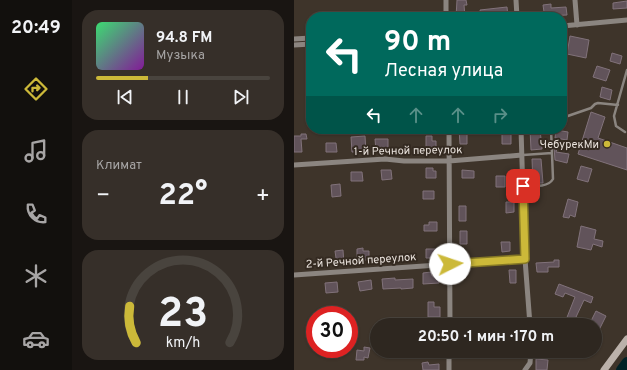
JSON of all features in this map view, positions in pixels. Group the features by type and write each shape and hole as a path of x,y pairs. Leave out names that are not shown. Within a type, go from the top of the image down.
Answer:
{"main road":[{"path":"604,370 627,339"}],"street":[{"path":"446,0 446,12"},
{"path":"516,0 517,12"},
{"path":"576,0 577,25"},
{"path":"567,26 627,20"},
{"path":"294,39 306,38"},
{"path":"294,45 306,44"},
{"path":"449,134 450,318"},
{"path":"522,134 525,259 529,318"},
{"name":"1-й Речной переулок","path":"294,165 385,159 404,161 450,161 522,155"},
{"name":"2-й Речной переулок","path":"294,274 525,259"},
{"path":"449,358 449,370"},
{"path":"525,370 530,363 530,358"}],"lane":[{"path":"626,132 616,126 614,116 627,70"},
{"path":"567,116 591,108 595,104 618,105"},
{"path":"523,186 547,185 553,179 551,134"},
{"path":"522,155 552,153"}],"building":[{"path":"457,0 466,0 467,5 464,5 465,12 456,12"},
{"path":"627,1 627,8 613,9 613,3"},
{"path":"551,4 551,8 566,7 567,12 544,12 543,5"},
{"path":"507,7 508,12 480,12 480,10"},
{"path":"570,36 589,40 586,58 567,54"},
{"path":"612,53 622,56 620,64 610,61"},
{"path":"597,66 610,70 606,81 593,77"},
{"path":"602,87 612,90 610,100 600,97"},
{"path":"591,112 605,117 598,138 627,148 627,170 578,154"},
{"path":"568,132 567,140 555,138 556,134 567,134"},
{"path":"301,134 306,134 307,139 301,139 302,152 294,152 294,136 301,136"},
{"path":"459,134 467,134 467,144 460,144"},
{"path":"502,134 511,134 511,144 502,144"},
{"path":"530,134 540,134 542,149 531,150"},
{"path":"365,136 366,152 352,152 351,137"},
{"path":"426,136 432,136 432,141 436,141 436,150 426,150"},
{"path":"375,139 388,139 388,150 376,151"},
{"path":"326,143 336,143 337,152 326,152"},
{"path":"554,147 557,148 556,152 569,154 567,163 555,160"},
{"path":"532,159 541,159 543,183 533,183"},
{"path":"581,166 592,169 588,182 577,179"},
{"path":"426,168 433,168 433,171 436,171 436,178 426,178"},
{"path":"381,170 391,170 392,179 382,180"},
{"path":"462,170 474,171 474,178 462,178"},
{"path":"351,172 362,172 363,181 351,181"},
{"path":"496,176 505,176 505,187 496,187"},
{"path":"340,184 341,196 332,197 331,185"},
{"path":"423,191 434,191 434,199 423,199"},
{"path":"568,199 578,202 575,217 570,215 569,218 563,217"},
{"path":"506,202 514,202 514,212 506,213"},
{"path":"459,206 466,206 466,221 459,221"},
{"path":"429,222 437,222 437,231 424,231 424,225 429,225"},
{"path":"581,226 596,230 594,239 603,241 602,247 593,244 591,250 577,247"},
{"path":"460,231 467,231 467,244 460,244"},
{"path":"501,242 510,242 510,251 502,252"},
{"path":"363,248 363,251 369,251 369,260 357,260 357,249"},
{"path":"426,249 437,249 437,258 426,258"},
{"path":"343,250 344,264 337,265 335,251"},
{"path":"554,260 559,260 559,267 548,267 548,272 537,272 536,263 554,262"},
{"path":"509,270 516,270 516,283 510,283"},
{"path":"431,272 432,276 438,275 439,283 423,284 423,273"},
{"path":"395,278 395,280 413,279 413,288 383,289 382,279"},
{"path":"371,280 372,289 360,291 358,282"},
{"path":"337,282 338,292 326,293 325,283"},
{"path":"559,284 593,297 591,303 584,300 576,317 578,318 567,318 575,297 565,293 563,297 555,294"},
{"path":"428,302 434,302 434,307 440,307 440,317 428,317"},
{"path":"596,311 606,316 602,324 602,318 592,318"},
{"path":"364,347 370,348 368,358 364,357 364,360 356,360 356,358 358,358 358,350 364,351"},
{"path":"536,359 548,360 547,370 536,370"},
{"path":"428,362 429,365 439,364 439,370 423,370 422,363"}],"waterway":[{"path":"621,370 627,362"}],"place":[{"name":"ЧебурекМи","path":"607,144"}],"route":[{"path":"450,264 525,259 523,186"}]}
